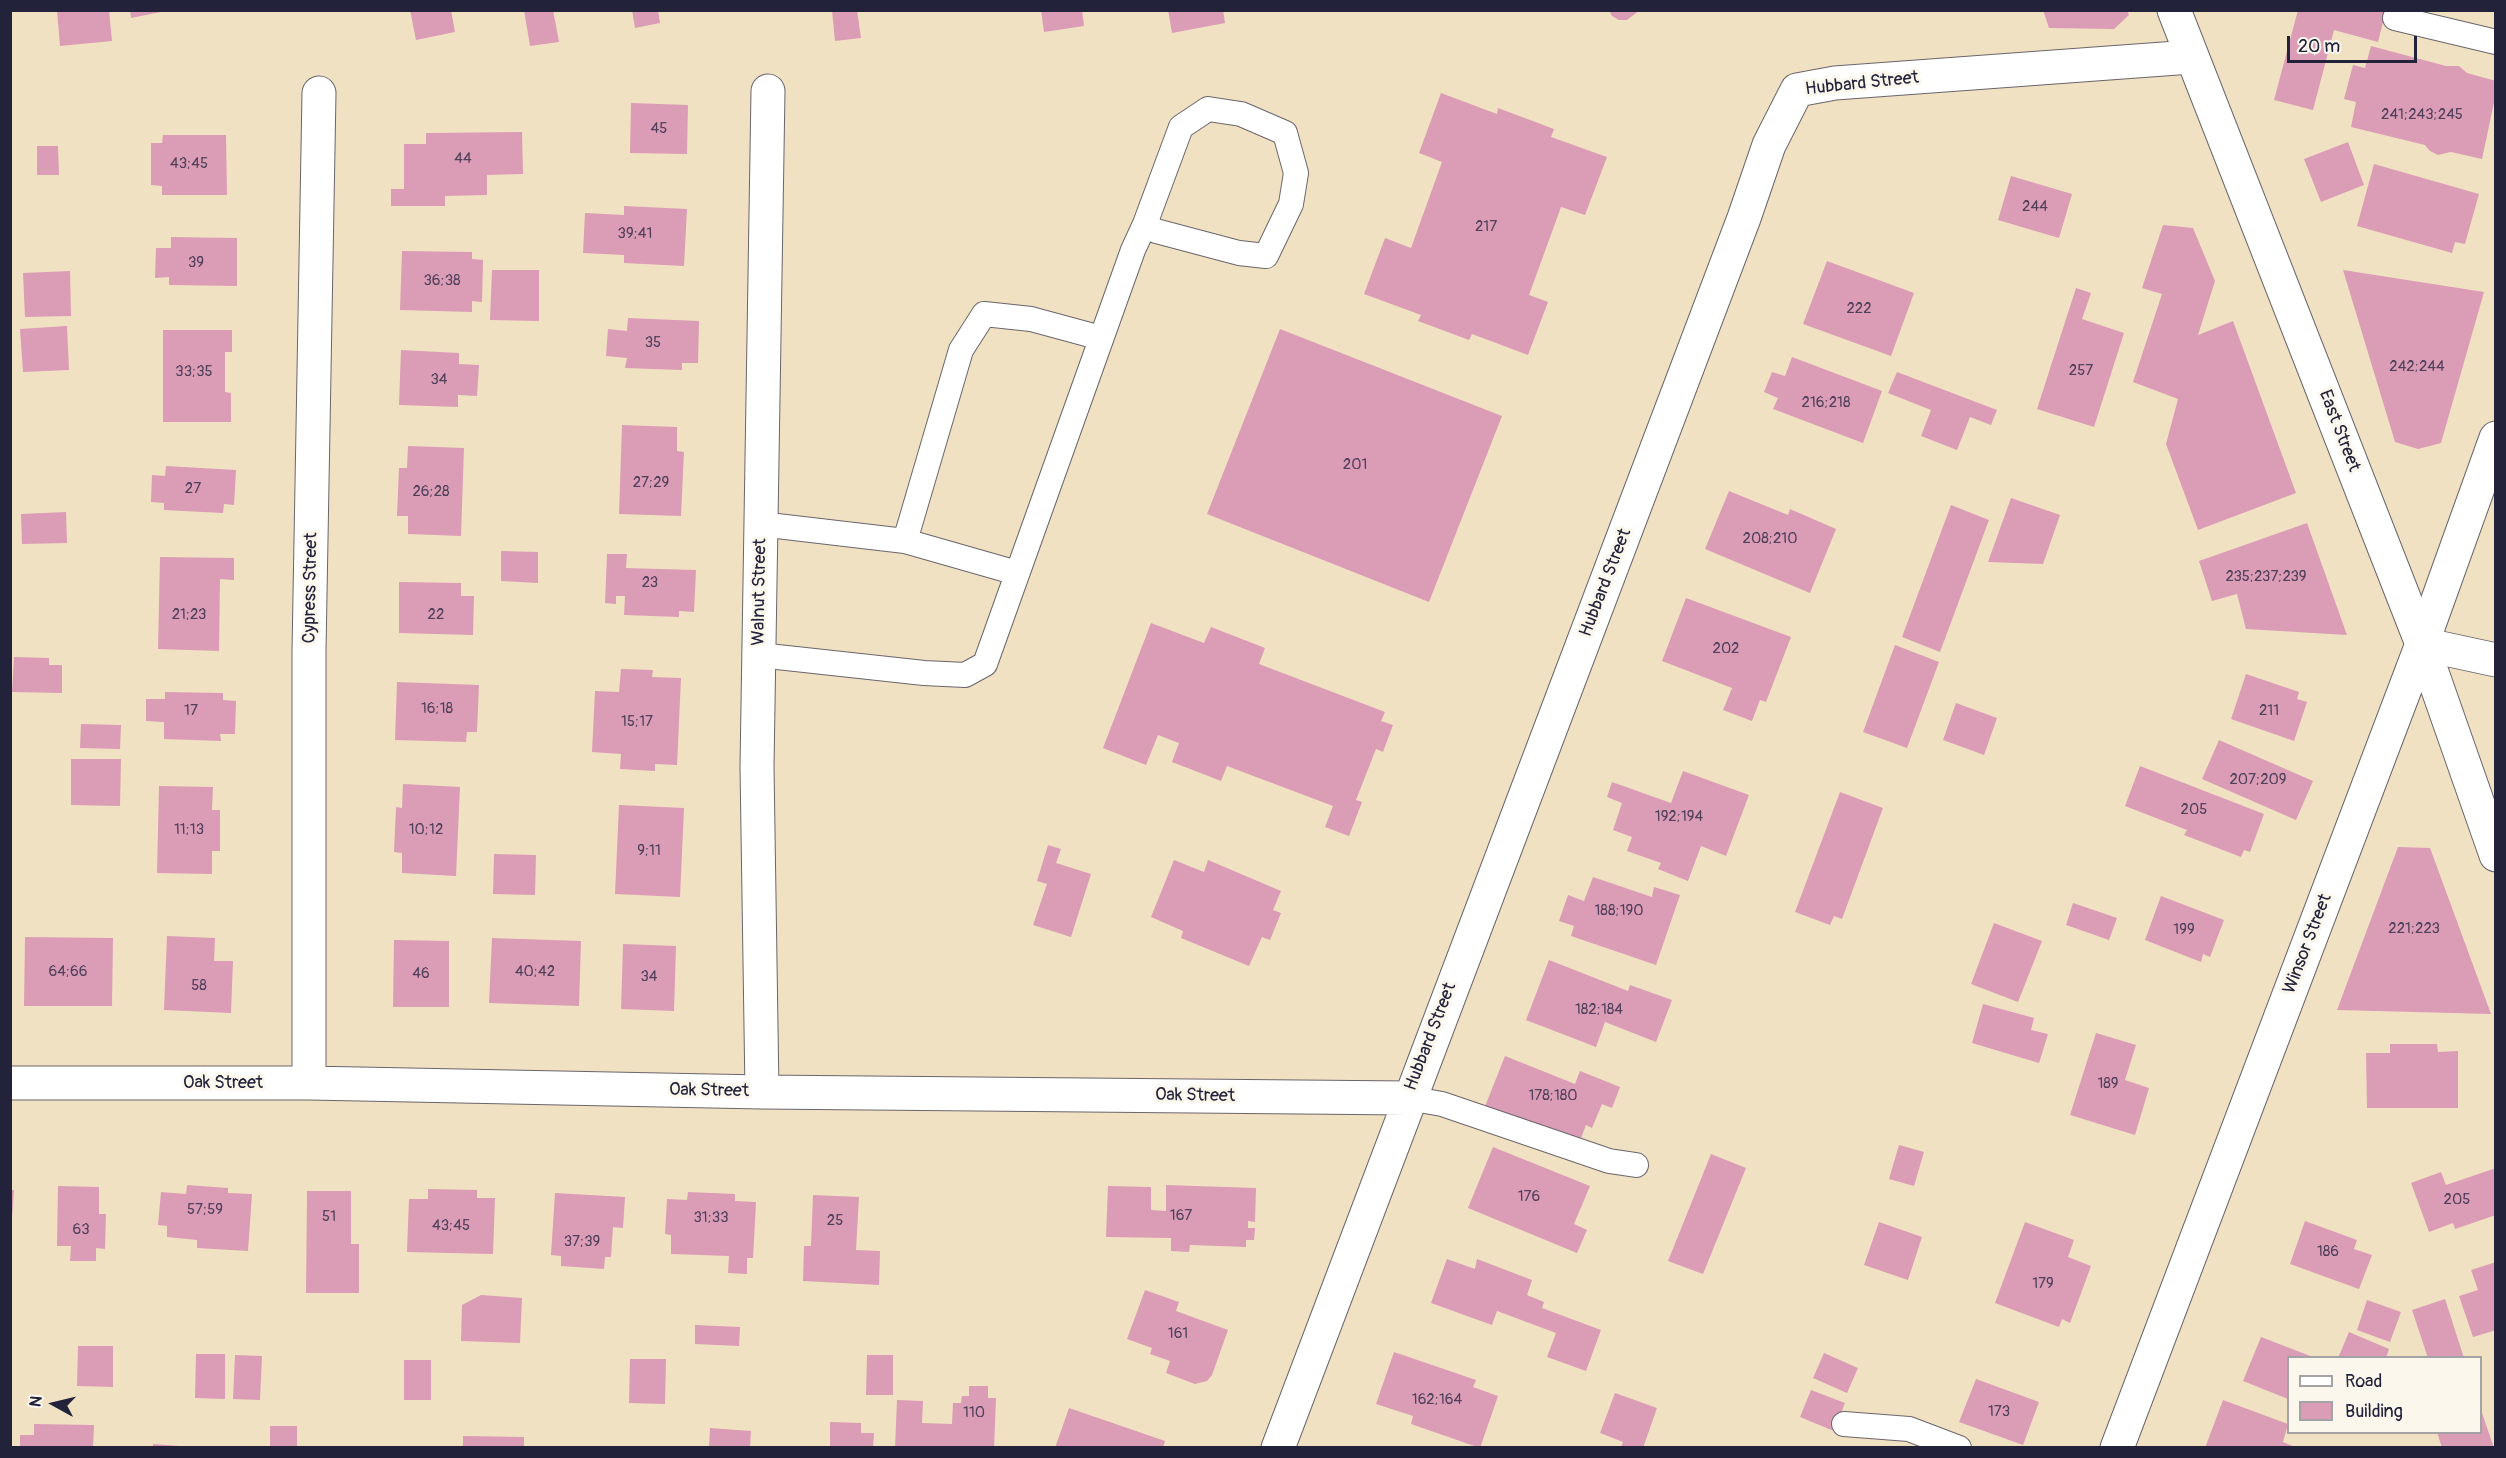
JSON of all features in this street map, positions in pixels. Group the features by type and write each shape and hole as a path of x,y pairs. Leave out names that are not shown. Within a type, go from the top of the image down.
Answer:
{"street":[{"name":"East Street","path":"2174,10 2422,644 2496,855"},
{"name":"Hubbard Street","path":"1278,1448 1408,1098 1744,218 1769,145 1797,90 1835,83 2191,57"},
{"name":"Walnut Street","path":"762,1092 757,766 768,91"},
{"name":"Cypress Street","path":"309,1083 309,651 319,93"},
{"name":"Winsor Street","path":"2117,1448 2422,644 2496,438"},
{"path":"2422,644 2496,660"},
{"name":"Oak Street","path":"10,1083 309,1083 762,1092 1408,1098"}],"lane":[{"path":"2395,18 2496,42"},
{"path":"759,655 924,673 965,675 985,664 1133,250 1181,128 1208,109 1241,114 1285,133 1296,172 1291,204 1266,256 1239,253 1156,231 1145,224"},
{"path":"905,541 961,350 984,314 1030,319 1101,338"},
{"path":"760,524 905,541 1017,573"},
{"path":"1408,1098 1442,1104 1609,1161 1636,1165"},
{"path":"1844,1424 1909,1429 1959,1448"}],"building":[{"path":"57,10 109,10 112,41 60,46"},
{"path":"130,10 161,10 161,12 131,18"},
{"path":"410,10 451,10 455,32 416,40"},
{"path":"524,10 553,10 559,42 530,46"},
{"path":"632,10 658,10 660,23 635,28"},
{"path":"832,10 857,10 861,38 835,41"},
{"path":"1041,10 1082,10 1084,26 1044,32"},
{"path":"1168,10 1223,10 1225,23 1172,33"},
{"path":"1609,10 1640,10 1627,20 1619,20 1612,16"},
{"path":"2043,10 2127,10 2129,15 2114,29 2049,28"},
{"path":"2298,10 2386,10 2378,42 2334,30 2313,110 2274,100"},
{"path":"2371,46 2446,66 2459,66 2467,73 2496,81 2496,93 2482,159 2451,152 2438,155 2425,145 2351,127 2356,102 2344,99 2353,65 2365,68"},
{"path":"1441,93 1497,114 1498,108 1554,129 1551,137 1607,157 1585,215 1561,207 1529,295 1548,302 1528,355 1472,334 1469,340 1418,321 1421,315 1364,294 1385,238 1411,248 1442,162 1419,153"},
{"path":"631,103 688,105 687,154 630,153"},
{"path":"522,132 523,174 487,175 487,195 445,196 445,206 391,206 391,189 404,189 404,144 426,144 426,133"},
{"path":"163,135 226,135 227,195 162,195 162,186 151,185 151,143 162,143"},
{"path":"2348,142 2364,185 2321,202 2304,159"},
{"path":"37,146 58,146 59,175 37,175"},
{"path":"2374,164 2479,194 2465,244 2455,242 2452,253 2357,226"},
{"path":"2011,176 2072,194 2059,238 1998,220"},
{"path":"624,206 687,209 684,266 624,263 624,255 583,253 585,213 624,215"},
{"path":"2163,225 2193,228 2215,281 2198,335 2233,321 2296,493 2198,530 2166,444 2178,399 2133,382 2162,294 2142,288"},
{"path":"171,237 237,238 237,286 169,285 169,277 155,278 156,248 171,248"},
{"path":"402,251 472,252 472,259 483,260 482,302 472,301 472,312 400,310"},
{"path":"1827,261 1914,293 1891,356 1803,324"},
{"path":"492,270 539,270 539,321 490,320"},
{"path":"2343,270 2484,292 2441,443 2418,449 2395,442"},
{"path":"70,271 71,316 25,317 23,273"},
{"path":"2076,288 2091,293 2082,319 2124,333 2094,427 2037,409"},
{"path":"628,318 699,321 698,363 682,363 682,370 625,368 627,358 606,356 608,329 627,331"},
{"path":"67,326 69,370 23,372 20,329"},
{"path":"1280,329 1502,416 1429,602 1207,514"},
{"path":"163,330 232,330 232,352 225,352 225,392 231,393 231,422 163,422"},
{"path":"401,350 459,353 459,364 479,365 477,396 458,395 458,407 399,405"},
{"path":"1792,357 1882,391 1863,443 1773,409 1778,398 1764,392 1772,372 1785,376"},
{"path":"1897,372 1997,410 1991,425 1970,417 1957,450 1921,436 1931,410 1888,393"},
{"path":"622,425 677,427 677,451 684,452 681,516 619,514"},
{"path":"408,446 464,448 461,536 408,534 408,516 397,516 399,468 407,468"},
{"path":"166,466 236,470 234,505 224,504 223,513 164,510 164,503 151,502 152,475 165,476"},
{"path":"1729,491 1788,515 1790,509 1836,529 1810,593 1705,549"},
{"path":"2011,498 2060,515 2043,564 1988,562"},
{"path":"1951,505 1989,520 1940,652 1902,637"},
{"path":"66,512 67,543 22,544 21,514"},
{"path":"2307,523 2347,635 2246,629 2237,594 2212,601 2199,561"},
{"path":"501,551 538,552 538,583 501,581"},
{"path":"607,554 627,554 626,568 696,570 694,612 679,611 679,617 624,615 625,596 616,596 616,604 605,603"},
{"path":"160,557 234,558 234,580 220,579 219,651 158,649"},
{"path":"399,582 461,583 461,596 474,596 473,635 399,633"},
{"path":"1686,598 1791,637 1766,702 1760,700 1752,721 1723,710 1732,688 1662,661"},
{"path":"1151,623 1204,643 1211,627 1265,648 1259,664 1385,712 1381,721 1393,725 1383,752 1376,749 1356,800 1362,802 1349,836 1325,827 1333,806 1227,766 1221,781 1172,762 1179,743 1158,735 1146,765 1103,748"},
{"path":"1895,645 1939,662 1907,748 1863,732"},
{"path":"14,657 49,658 49,665 62,665 62,693 12,692"},
{"path":"621,669 653,670 652,677 681,678 677,765 655,764 655,771 620,769 621,754 592,752 595,691 619,692"},
{"path":"2246,674 2299,692 2297,699 2307,702 2294,741 2231,719"},
{"path":"397,682 479,685 477,732 467,732 466,742 395,740"},
{"path":"165,692 223,693 223,700 236,701 235,734 220,734 221,741 164,739 164,722 146,721 146,699 165,699"},
{"path":"1956,703 1997,718 1984,755 1943,740"},
{"path":"81,724 121,725 120,749 80,748"},
{"path":"2219,740 2313,781 2296,820 2202,779"},
{"path":"71,759 121,759 120,806 71,805"},
{"path":"2140,766 2264,814 2250,852 2244,850 2241,857 2184,835 2187,830 2125,806"},
{"path":"1683,771 1749,795 1726,856 1701,846 1688,881 1658,869 1661,863 1627,851 1632,837 1613,830 1622,803 1607,797 1612,782 1671,803"},
{"path":"403,784 460,787 456,876 402,873 402,853 394,852 396,807 402,808"},
{"path":"159,786 213,787 212,810 220,810 220,851 212,851 212,874 157,873"},
{"path":"1840,792 1883,808 1842,919 1834,916 1830,925 1795,912"},
{"path":"619,805 684,808 680,897 615,894"},
{"path":"1048,845 1061,849 1056,863 1091,874 1071,937 1033,925 1047,884 1037,881"},
{"path":"2398,847 2430,848 2491,1014 2337,1010"},
{"path":"494,854 536,855 535,895 493,894"},
{"path":"1174,860 1204,872 1208,860 1281,891 1273,910 1281,913 1270,940 1262,937 1249,966 1181,938 1183,931 1151,917"},
{"path":"1593,877 1652,897 1654,887 1680,895 1656,965 1571,936 1574,926 1559,921 1568,895 1584,901"},
{"path":"2161,896 2224,920 2210,957 2203,954 2201,962 2145,940"},
{"path":"2073,903 2117,918 2109,940 2066,925"},
{"path":"1994,923 2042,941 2018,1002 1971,984"},
{"path":"167,936 215,938 214,961 233,961 231,1013 164,1010"},
{"path":"25,937 113,938 112,1006 24,1006"},
{"path":"492,938 581,941 579,1006 489,1003"},
{"path":"394,940 449,941 449,1007 393,1007"},
{"path":"623,944 676,946 674,1011 621,1009"},
{"path":"1549,960 1628,991 1630,985 1672,1000 1656,1042 1605,1022 1596,1047 1526,1020"},
{"path":"1983,1004 2034,1018 2031,1030 2048,1034 2039,1063 1972,1043"},
{"path":"2096,1033 2136,1045 2125,1080 2149,1088 2135,1135 2070,1115"},
{"path":"2390,1044 2437,1044 2438,1052 2458,1051 2458,1108 2367,1108 2366,1053 2390,1053"},
{"path":"1505,1056 1575,1084 1580,1071 1620,1087 1612,1108 1602,1104 1592,1128 1586,1125 1578,1146 1484,1109"},
{"path":"1899,1145 1924,1152 1914,1186 1889,1179"},
{"path":"1493,1147 1590,1186 1574,1224 1587,1230 1577,1253 1468,1208"},
{"path":"1711,1154 1746,1168 1703,1274 1668,1261"},
{"path":"2496,1168 2496,1215 2455,1229 2453,1223 2429,1232 2411,1183 2441,1172 2446,1185"},
{"path":"187,1185 228,1188 228,1193 252,1194 248,1251 197,1248 197,1240 167,1237 167,1226 158,1225 161,1192 186,1194"},
{"path":"1166,1185 1256,1188 1255,1222 1248,1221 1248,1228 1255,1228 1254,1240 1246,1240 1246,1247 1190,1245 1189,1252 1171,1251 1171,1238 1106,1237 1108,1186 1151,1187 1151,1210 1166,1211"},
{"path":"58,1186 99,1187 99,1214 106,1214 105,1249 96,1248 96,1261 70,1261 71,1246 57,1246"},
{"path":"428,1189 477,1190 477,1198 495,1198 493,1254 407,1252 409,1199 428,1199"},
{"path":"10,1190 14,1190 12,1218 10,1218"},
{"path":"307,1191 351,1191 351,1244 359,1244 359,1293 306,1293"},
{"path":"688,1192 735,1194 735,1201 756,1202 753,1258 747,1258 747,1274 728,1273 729,1256 671,1254 671,1235 665,1234 667,1199 687,1200"},
{"path":"555,1193 625,1197 623,1228 613,1227 611,1257 605,1257 604,1269 561,1266 561,1256 551,1255"},
{"path":"813,1195 859,1197 856,1250 880,1251 879,1285 803,1281 804,1246 811,1246"},
{"path":"2305,1221 2357,1240 2354,1249 2372,1255 2359,1289 2290,1264"},
{"path":"1879,1222 1922,1237 1908,1280 1864,1265"},
{"path":"2025,1222 2074,1240 2068,1257 2091,1266 2070,1323 2062,1319 2059,1327 1995,1303"},
{"path":"1447,1259 1475,1269 1477,1259 1532,1280 1527,1295 1544,1302 1542,1308 1601,1330 1586,1371 1547,1357 1556,1333 1497,1311 1492,1325 1431,1303"},
{"path":"2496,1262 2496,1330 2473,1337 2459,1296 2478,1290 2471,1270"},
{"path":"1145,1290 1179,1302 1176,1311 1228,1330 1212,1375 1207,1381 1195,1384 1166,1373 1170,1361 1150,1354 1152,1348 1127,1339"},
{"path":"481,1295 522,1298 520,1343 461,1341 462,1305"},
{"path":"2445,1299 2463,1356 2427,1356 2412,1310"},
{"path":"2367,1300 2401,1312 2390,1342 2357,1330"},
{"path":"695,1325 740,1327 739,1346 695,1344"},
{"path":"2349,1332 2389,1349 2387,1356 2339,1356"},
{"path":"2261,1337 2310,1356 2287,1356 2287,1399 2243,1381"},
{"path":"78,1346 113,1346 113,1387 77,1386"},
{"path":"1394,1352 1476,1380 1473,1387 1498,1396 1480,1448 1411,1424 1413,1416 1376,1404"},
{"path":"1824,1353 1858,1368 1847,1393 1813,1378"},
{"path":"196,1354 225,1354 225,1399 195,1398"},
{"path":"235,1355 262,1356 260,1400 233,1399"},
{"path":"867,1355 893,1355 893,1395 866,1395"},
{"path":"630,1359 666,1359 665,1404 629,1403"},
{"path":"404,1360 431,1360 431,1400 404,1400"},
{"path":"1976,1379 2039,1402 2023,1445 1959,1422"},
{"path":"969,1386 988,1386 988,1398 996,1398 994,1448 895,1448 897,1400 923,1401 922,1423 952,1424 953,1403 961,1403 962,1396 969,1396"},
{"path":"1811,1390 1845,1403 1834,1431 1800,1417"},
{"path":"1615,1393 1657,1408 1643,1448 1621,1448 1623,1442 1600,1433"},
{"path":"2223,1400 2287,1424 2283,1442 2297,1448 2205,1448"},
{"path":"1069,1408 1165,1441 1163,1448 1055,1448"},
{"path":"2482,1413 2494,1448 2442,1448 2438,1434 2482,1434"},
{"path":"830,1422 861,1423 861,1433 874,1433 873,1448 830,1448"},
{"path":"34,1424 94,1425 93,1448 20,1448 20,1435 34,1435"},
{"path":"270,1426 297,1426 297,1448 270,1448"},
{"path":"710,1428 751,1431 750,1448 709,1448"},
{"path":"463,1436 524,1437 524,1448 463,1448"},
{"path":"153,1444 180,1446 180,1448 153,1448"}]}
